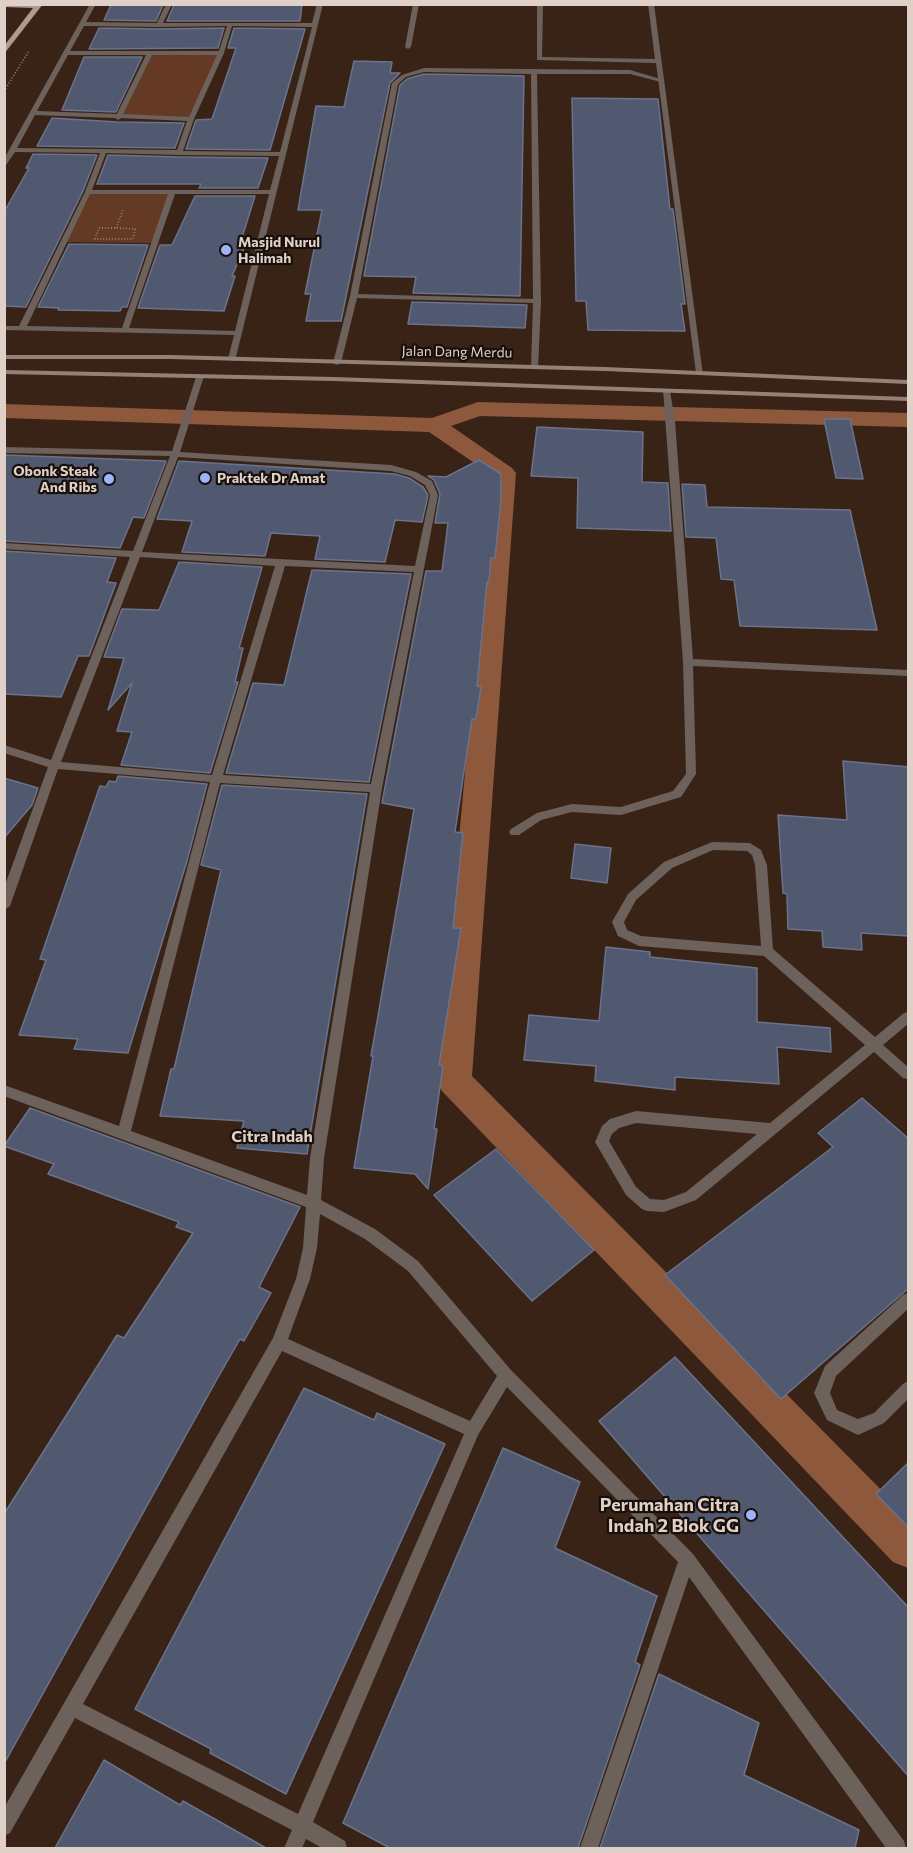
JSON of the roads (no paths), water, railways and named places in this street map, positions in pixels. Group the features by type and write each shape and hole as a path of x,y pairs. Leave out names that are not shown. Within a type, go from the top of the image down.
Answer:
{"main road":[{"path":"4,5 39,5"},
{"path":"4,52 39,5"},
{"name":"Jalan Dang Merdu","path":"4,357 232,359 535,367 909,381"},
{"name":"Jalan Dang Merdu","path":"4,372 200,376 909,399"},
{"path":"895,381 898,398"}],"street":[{"path":"6,164 93,4"},
{"path":"159,25 169,4"},
{"path":"232,359 320,4"},
{"path":"408,47 416,4"},
{"path":"540,4 539,59 659,61"},
{"path":"651,4 700,373"},
{"path":"82,24 315,25"},
{"path":"179,153 191,119 221,53 230,24"},
{"path":"66,53 221,53"},
{"path":"118,118 150,53"},
{"path":"337,363 354,296 394,83 404,76 424,70 630,72 661,80"},
{"path":"534,72 537,301 535,367"},
{"path":"34,113 191,119"},
{"path":"15,150 282,154"},
{"path":"22,328 88,192 103,153"},
{"path":"88,192 273,192"},
{"path":"125,330 172,192"},
{"path":"354,296 537,301"},
{"path":"4,328 237,333"},
{"path":"4,906 54,765 176,454 200,376"},
{"path":"515,832 537,817 572,808 621,812 677,794 691,774 688,662 670,407 666,391"},
{"path":"4,450 176,454 391,468 413,474 429,483 434,495 417,569 376,788 317,1158 310,1248 303,1279 279,1342 4,1827"},
{"path":"4,546 417,569"},
{"path":"124,1133 216,779 281,563"},
{"path":"688,662 909,673"},
{"path":"4,749 54,765 216,779 376,788"},
{"path":"767,951 760,865 757,853 750,847 712,846 668,865 632,897 618,922 622,933 639,941 767,951 909,1074"},
{"path":"771,1129 636,1117 615,1123 607,1130 602,1142 631,1191 646,1205 664,1206 691,1196 909,1017"},
{"path":"4,1090 314,1204 370,1234 413,1266 506,1375 687,1560 892,1846"},
{"path":"909,1300 831,1371 822,1394 832,1415 858,1427 879,1418 909,1389"},
{"path":"279,1342 473,1430"},
{"path":"293,1848 473,1430 506,1375"},
{"path":"589,1848 687,1560"},
{"path":"73,1708 303,1826 338,1848"}],"waterway":[{"path":"434,425 478,409 908,420"},
{"path":"4,411 434,425"},
{"path":"434,425 504,473 454,1081 908,1547"}],"place":[{"name":"Masjid Nurul Halimah","path":"226,250"},
{"name":"Praktek Dr Amat","path":"205,478"},
{"name":"Obonk Steak And Ribs","path":"109,479"},
{"name":"Perumahan Citra Indah 2 Blok GG","path":"751,1515"}],"district":[{"name":"Citra Indah","path":"272,1137"}]}
